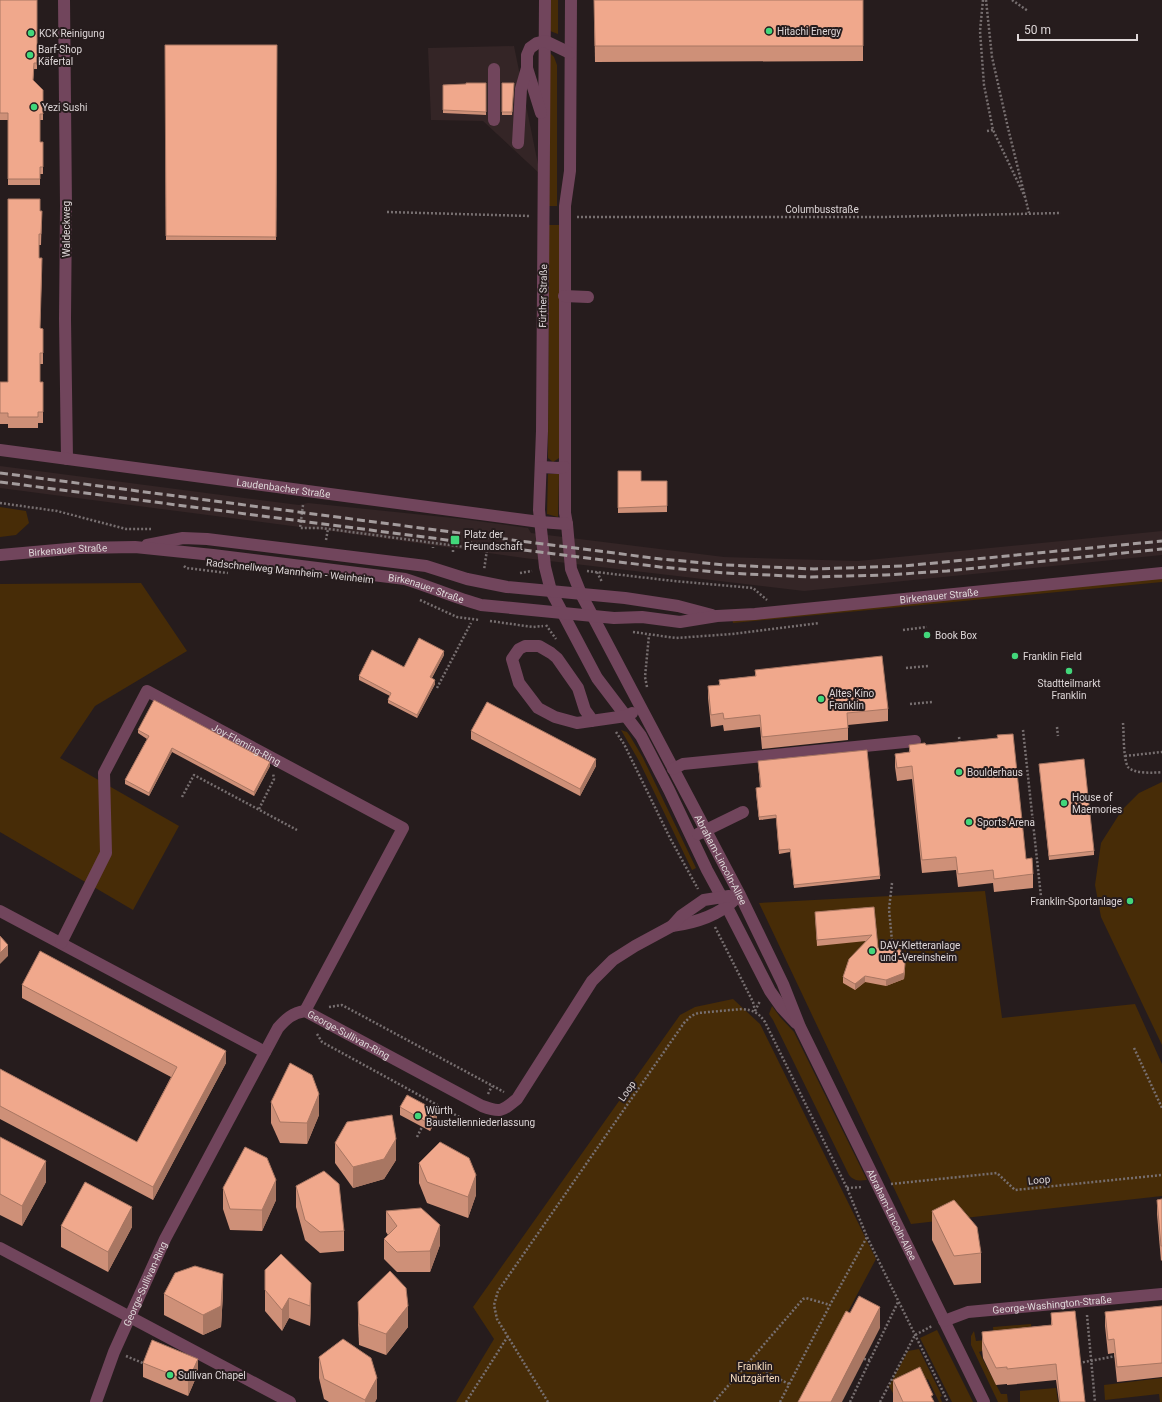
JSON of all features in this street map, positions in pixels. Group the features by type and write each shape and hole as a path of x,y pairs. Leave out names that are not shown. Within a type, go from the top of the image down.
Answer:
{"street":[{"name":"Waldeckweg","path":"64,0 67,459"},
{"name":"Fürther Straße","path":"545,0 544,216 541,467 539,510 543,560 551,591 563,613"},
{"path":"571,0 570,171 565,206 564,467 565,513 571,569 581,594"},
{"path":"518,143 521,89 527,68 527,55 530,48 537,43 545,41 570,53"},
{"path":"527,68 545,125"},
{"path":"494,69 494,120"},
{"path":"564,296 588,297"},
{"name":"Laudenbacher Straße","path":"0,450 540,522 567,524"},
{"path":"541,467 564,467"},
{"name":"Birkenauer Straße","path":"135,547 183,538 207,539 426,566 466,579 507,587 581,594 678,606 717,616"},
{"name":"Birkenauer Straße","path":"0,555 79,548 135,547 213,555 405,579 461,600 481,605 619,618 642,617 680,622 717,616 781,612 1162,573"},
{"name":"Abraham-Lincoln-Allee","path":"581,594 634,697 740,895 783,984 800,1027 876,1185 984,1402"},
{"name":"Abraham-Lincoln-Allee","path":"563,613 597,678 641,736 770,991 782,1008 800,1027"},
{"path":"593,721 585,710 578,688 557,658 539,646 525,646 519,649 512,659 519,684 538,708 555,717 577,723 593,721 626,716 641,709"},
{"name":"Joy-Fleming-Ring","path":"61,943 106,853 104,773 147,691 403,828 304,1011"},
{"path":"673,769 683,764 914,741"},
{"path":"691,837 743,812"},
{"name":"George-Sullivan-Ring","path":"672,926 687,924 712,915 725,902 740,895"},
{"name":"George-Sullivan-Ring","path":"96,1402 114,1352 165,1239 278,1028 287,1018 296,1012 304,1011 482,1106 494,1111 504,1109 517,1099 592,981 613,960 672,926 681,916 704,900 725,902"},
{"path":"0,911 265,1052"},
{"path":"0,1248 290,1402"},
{"name":"George-Washington-Straße","path":"944,1321 968,1312 1162,1294"}],"path":[{"path":"985,0 980,31 984,85 992,130 1028,203"},
{"path":"985,0 992,57 1008,128 1028,203 1029,213"},
{"path":"1012,0 1028,11"},
{"path":"987,131 992,130"},
{"path":"387,212 544,216"},
{"name":"Columbusstraße","path":"583,217 883,217 1061,212"},
{"path":"0,503 57,511 126,529 154,529"},
{"path":"303,505 300,528 321,528 487,550 483,576"},
{"name":"Radschnellweg Mannheim - Weinheim","path":"183,552 182,563 186,568 234,573"},
{"path":"530,565 531,571"},
{"path":"644,578 753,588 781,612"},
{"path":"414,598 457,618 480,620"},
{"path":"488,621 533,627 546,626"},
{"path":"437,688 471,623"},
{"path":"903,630 927,627"},
{"path":"647,689 645,678 649,635"},
{"path":"906,668 928,666"},
{"path":"910,704 932,702"},
{"path":"1123,723 1125,756 1128,766 1132,770 1144,773 1162,772"},
{"path":"1057,727 1058,736"},
{"path":"1023,730 1042,906"},
{"path":"959,736 961,748"},
{"path":"624,744 670,838 704,900"},
{"path":"1125,756 1162,752"},
{"path":"259,809 274,780 272,758"},
{"path":"182,797 194,775 298,830"},
{"path":"892,883 889,909 894,955"},
{"path":"712,915 716,931 753,1002 755,1012 761,1016 765,1022 847,1188 867,1237 948,1402"},
{"path":"327,1008 342,1005 517,1099"},
{"name":"Loop","path":"548,1402 497,1319 494,1305 498,1291 684,1023 691,1016 698,1013 742,1009 755,1012"},
{"path":"304,1011 322,1042 472,1124"},
{"path":"1134,1048 1162,1108"},
{"path":"417,1137 422,1127"},
{"name":"Loop","path":"876,1185 998,1173 1015,1190 1162,1175"},
{"path":"780,1402 867,1237"},
{"path":"714,1402 803,1298 830,1305"},
{"path":"1086,1300 1096,1402"},
{"path":"850,1402 899,1301"},
{"path":"880,1402 915,1335 944,1321"},
{"path":"466,1402 508,1336"},
{"path":"114,1352 148,1366"},
{"path":"1079,1363 1123,1355"},
{"path":"864,1358 870,1360"},
{"path":"748,1363 790,1384"}],"shaded area":[{"path":"514,46 540,174 483,121 431,120 428,48"},
{"path":"0,466 299,505 308,503 463,519 528,528 531,533 724,557 858,561 1162,531 1162,555 804,591 524,558 0,488"}],"green space":[{"path":"550,0 558,0 558,34 550,31"},
{"path":"550,53 554,57 557,65 557,206 549,206"},
{"path":"549,225 560,225 559,458 553,462 548,458"},
{"path":"548,474 559,474 558,517 547,514"},
{"path":"0,507 26,511 29,523 16,535 0,537"},
{"path":"1162,577 1162,582 733,623 732,618"},
{"path":"141,583 187,651 95,706 60,758 179,826 133,910 0,832 0,584"},
{"path":"621,730 627,732 643,758 696,868 692,870 639,761"},
{"name":"Franklin-Sportanlage","path":"1162,782 1162,1045 1101,917 1095,885 1101,843 1122,810 1139,793"},
{"path":"985,891 1002,1018 1135,1004 1162,1064 1162,1196 911,1224 759,903"},
{"name":"Franklin Nutzgärten","path":"733,999 760,1024 876,1259 800,1402 456,1402 494,1339 473,1307 680,1015 695,1007"},
{"path":"772,1006 794,1032 867,1180 857,1180 849,1175 769,1014"},
{"path":"1031,1324 1033,1343 982,1347 982,1351 979,1352 1001,1394 1007,1394 1008,1402 998,1402 971,1345 971,1336 974,1331 976,1341 994,1339 993,1327"},
{"path":"937,1330 973,1402 952,1402 920,1338"},
{"path":"919,1349 942,1396 940,1397 942,1402 939,1402 928,1379 894,1395 889,1386 908,1351"},
{"path":"1162,1378 1162,1402 1160,1402 1159,1394 1105,1400 1104,1385"},
{"path":"1056,1388 1058,1402 1020,1402 1020,1391"}],"building":[{"path":"0,0 37,0 37,63 34,63 33,80 43,90 43,114 40,114 40,142 43,142 43,167 40,167 40,179 8,179 8,113 0,113"},
{"name":"Hitachi Energy","path":"594,0 863,0 863,46 595,46"},
{"path":"165,45 277,45 276,237 166,236"},
{"path":"486,83 486,112 443,110 443,85"},
{"path":"502,83 514,83 512,112 502,112"},
{"path":"8,199 40,199 40,211 42,211 41,234 39,234 39,258 42,258 40,328 43,329 43,353 40,353 40,382 43,382 43,412 38,412 38,417 8,417 8,413 0,413 0,382 8,382"},
{"path":"618,471 641,471 641,481 667,481 667,506 618,508"},
{"path":"419,638 444,651 430,677 435,680 417,715 388,700 391,693 359,676 372,650 404,667"},
{"path":"882,656 888,709 847,713 848,728 762,737 760,715 724,719 723,713 711,715 708,686 720,685 719,680 756,676 755,670"},
{"path":"154,700 270,762 254,792 172,748 149,793 125,780 149,736 138,730"},
{"path":"487,702 596,759 580,789 471,731"},
{"name":"Sports Arena","path":"1013,734 1026,859 1032,858 1033,874 994,879 993,870 958,874 956,857 922,860 912,766 897,768 895,754 910,752 909,745 925,743 926,745 998,738 997,735"},
{"path":"867,750 880,876 794,885 790,849 779,850 776,815 759,817 756,788 761,787 758,761"},
{"path":"1084,759 1094,851 1049,856 1039,764"},
{"path":"874,907 878,948 901,950 905,964 904,973 886,980 865,976 855,984 843,977 849,959 872,935 817,940 815,912"},
{"path":"0,936 8,945 0,953"},
{"path":"40,951 226,1051 153,1187 0,1106 0,1069 137,1142 177,1067 22,985"},
{"path":"290,1063 312,1075 319,1094 307,1123 280,1122 271,1102"},
{"path":"407,1095 437,1111 430,1124 400,1107"},
{"path":"392,1115 396,1139 384,1159 353,1167 335,1143 347,1122"},
{"path":"0,1137 46,1161 22,1206 0,1194"},
{"path":"440,1142 469,1158 476,1175 468,1197 427,1182 419,1163"},
{"path":"245,1147 267,1158 276,1180 262,1210 230,1209 223,1188"},
{"path":"324,1171 339,1184 344,1231 320,1232 305,1220 296,1186"},
{"path":"85,1182 132,1207 108,1252 61,1226"},
{"path":"1162,1199 1162,1246 1161,1246 1157,1200"},
{"path":"954,1200 977,1227 981,1253 954,1256 932,1211"},
{"path":"421,1208 440,1225 430,1251 397,1252 384,1239 397,1226 386,1211"},
{"path":"281,1254 311,1283 310,1306 289,1298 282,1310 265,1290 265,1270"},
{"path":"195,1266 223,1274 221,1306 203,1315 164,1294 175,1273"},
{"path":"390,1271 406,1288 408,1306 386,1334 359,1324 358,1302"},
{"path":"859,1296 880,1307 831,1402 798,1402 846,1311 850,1313"},
{"path":"1162,1306 1162,1363 1117,1367 1114,1339 1108,1340 1105,1312"},
{"path":"1075,1311 1085,1402 1060,1402 1056,1364 1007,1369 1007,1367 996,1368 983,1342 982,1332 1052,1325 1051,1313"},
{"path":"343,1339 371,1358 377,1378 365,1400 324,1379 319,1357"},
{"path":"152,1340 198,1359 188,1381 143,1363"},
{"path":"920,1367 933,1395 931,1396 934,1402 903,1402 893,1380"}],"railway":[{"path":"0,473 661,559 726,565 814,569 903,566 1162,541"},
{"path":"0,482 555,554 660,567 726,573 811,577 885,575 947,571 1162,549"}],"place":[{"name":"Hitachi Energy","path":"769,31"},
{"name":"KCK Reinigung","path":"31,33"},
{"name":"Barf-Shop Käfertal","path":"30,55"},
{"name":"Yezi Sushi","path":"34,107"},
{"name":"Platz der Freundschaft","path":"455,540"},
{"name":"Book Box","path":"927,635"},
{"name":"Franklin Field","path":"1015,656"},
{"name":"Stadtteilmarkt Franklin","path":"1069,671"},
{"name":"Altes Kino Franklin","path":"821,699"},
{"name":"Boulderhaus","path":"959,772"},
{"name":"House of Maemories","path":"1064,803"},
{"name":"Sports Arena","path":"969,822"},
{"name":"Franklin-Sportanlage","path":"1130,901"},
{"name":"DAV-Kletteranlage und -Vereinsheim","path":"872,951"},
{"name":"Würth Baustellenniederlassung","path":"418,1116"},
{"name":"Sullivan Chapel","path":"170,1375"}]}
